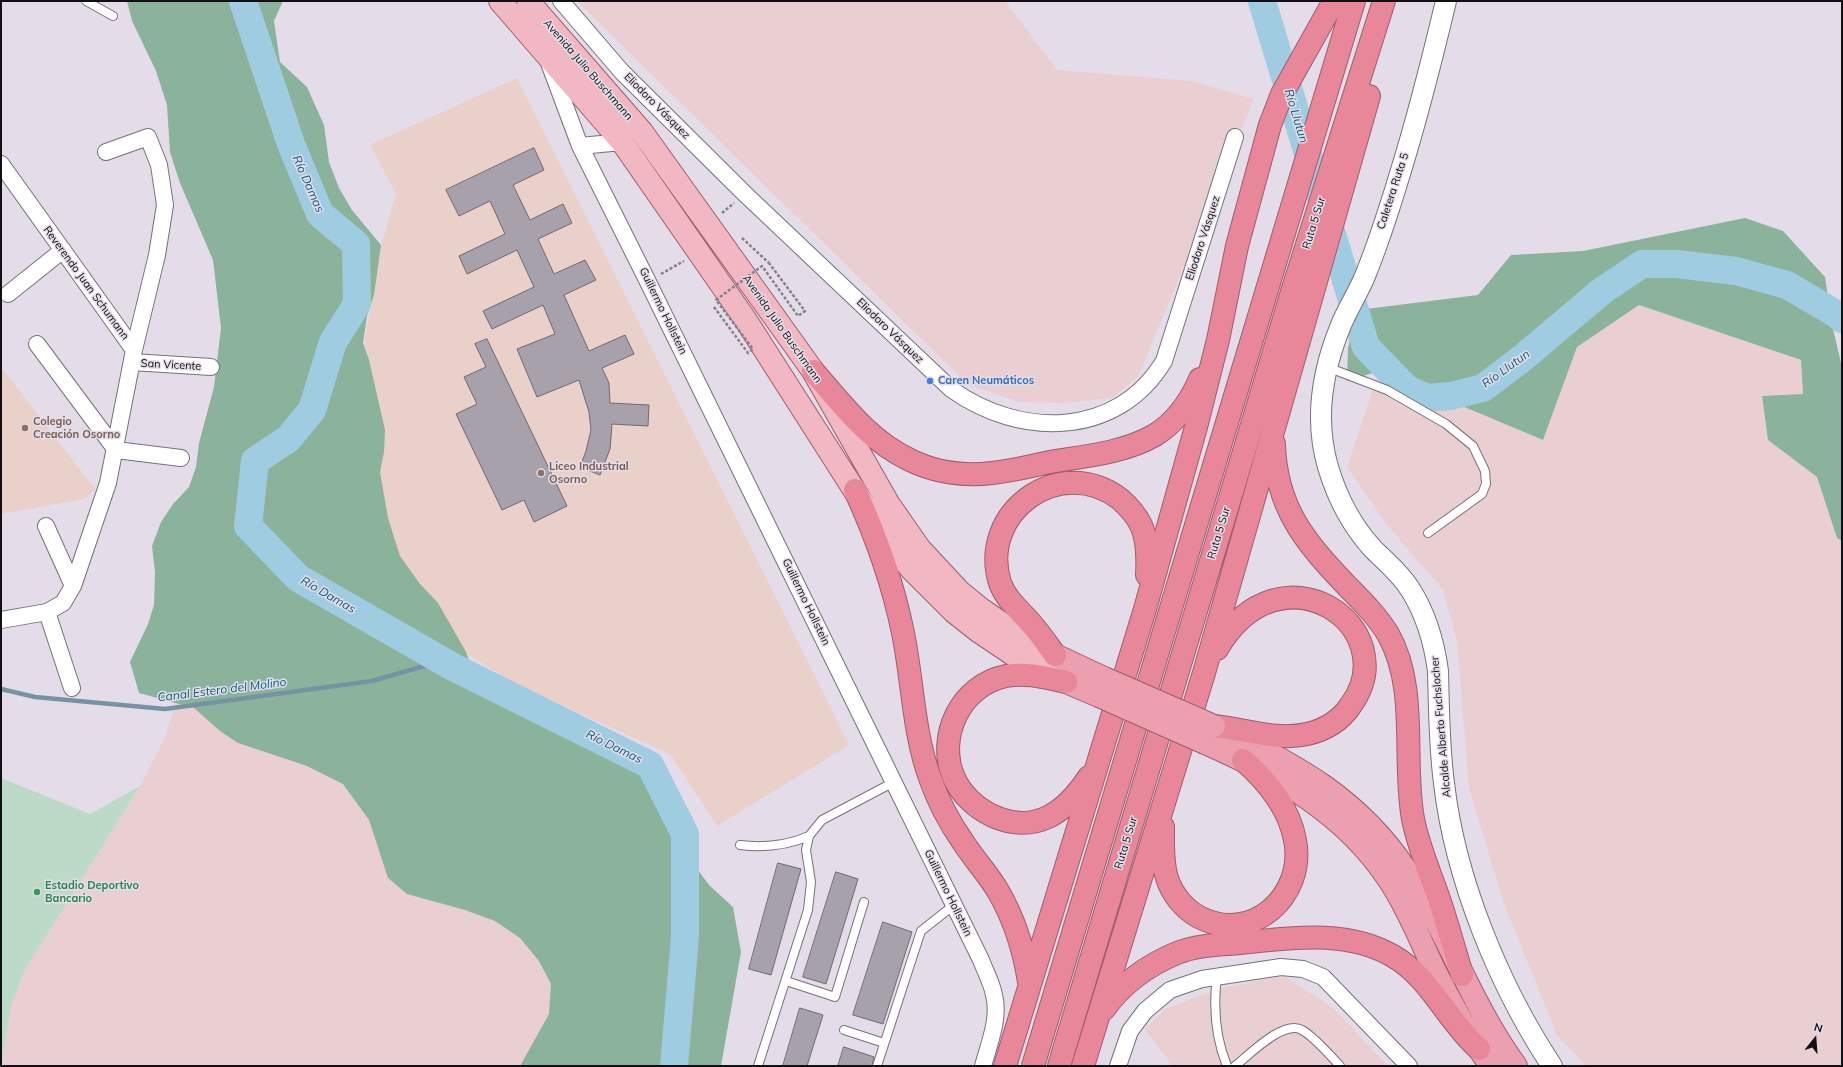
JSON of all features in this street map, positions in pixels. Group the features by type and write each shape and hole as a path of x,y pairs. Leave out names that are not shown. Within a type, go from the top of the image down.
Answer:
{"highway":[{"path":"1005,1066 1145,608 1218,340 1237,246 1270,125 1282,94 1334,1"},
{"path":"1033,1066 1354,1"},
{"name":"Ruta 5 Sur","path":"1059,1066 1292,292 1384,1"},
{"path":"1083,1066 1204,673 1275,428 1351,163 1391,1"},
{"path":"813,371 868,434 896,454 939,470 980,474 1120,449 1150,437 1169,424 1190,400 1218,340"},
{"path":"1275,428 1275,452 1279,481 1283,496 1296,525 1314,551 1378,620 1390,639 1401,665 1407,698 1408,780 1414,821 1462,975"},
{"path":"1055,655 1030,622 1006,595 1001,584 996,560 997,548 1005,524 1019,505 1039,491 1064,483 1084,484 1103,489 1125,503 1141,524 1147,548 1145,608"},
{"path":"855,490 875,536 897,607 908,660 917,733 930,778 950,822 988,876 1006,906 1021,943 1030,985"},
{"path":"1204,673 1220,643 1241,619 1261,604 1282,597 1305,598 1326,604 1350,625 1356,635 1364,657 1363,678 1355,700 1338,719 1318,731 1283,737 1243,729 1210,735"},
{"name":"Avenida Julio Buschmann","path":"1055,655 1101,687"},
{"path":"1100,756 1088,779 1069,802 1048,817 1038,820 1012,822 988,814 968,799 954,778 948,754 950,731 959,709 974,692 995,679 1018,674 1101,687 1210,735 1308,774 1326,786 1360,814 1386,843 1407,871 1485,1018 1516,1066"},
{"path":"1210,735 1243,760 1273,776 1329,814 1360,843 1374,859 1402,902 1435,971 1485,1057"},
{"path":"1165,802 1163,839 1165,869 1172,890 1178,898 1195,914 1214,923 1242,924 1263,916 1280,901 1291,882 1296,861 1296,841 1290,822 1273,792 1243,760"},
{"path":"1096,1020 1119,991 1132,979 1146,968 1179,952 1196,947 1290,938 1336,938 1374,946 1408,967 1432,992 1464,1036 1485,1057"}],"main road":[{"name":"Avenida Julio Buschmann","path":"500,1 544,50 622,142 745,319 855,490 897,551 927,586 954,612 1002,648 1027,664 1066,682"},
{"name":"Avenida Julio Buschmann","path":"528,1 642,132 813,371 888,503 920,549 959,591 981,610 1011,630 1055,655"}],"street":[{"name":"Eliodoro Vásquez","path":"561,1 622,72 745,194 951,389 964,399 979,407 1011,419 1048,422 1079,420 1104,414 1128,401 1148,383 1164,360 1235,137"},
{"name":"Caletera Ruta 5","path":"1325,371 1341,325 1365,277 1399,176 1446,1"},
{"name":"Guillermo Hollstein","path":"544,50 580,146 981,960 994,994 995,1018 983,1066"},
{"path":"1,620 47,612 62,603 73,586 108,483 116,450 133,356 157,256 165,205 159,165 148,137 106,152"},
{"path":"580,146 622,142"},
{"name":"Reverendo Juan Schumann","path":"2,168 62,250 133,356"},
{"path":"8,294 62,250"},
{"path":"37,344 116,450 182,458"},
{"name":"San Vicente","path":"133,356 211,367"},
{"name":"Alcalde Alberto Fuchslocher","path":"1325,371 1321,399 1321,430 1324,448 1334,484 1351,518 1374,549 1399,574 1418,603 1426,619 1438,671 1444,784 1454,841 1464,878 1485,936 1510,992 1530,1031 1552,1066"},
{"path":"46,526 73,586"},
{"path":"47,612 72,688"},
{"path":"1118,1066 1130,1031 1145,1011 1170,990 1202,979 1281,967 1292,967 1314,972 1323,978 1409,1066"}],"lane":[{"path":"86,1 113,16"},
{"path":"1325,371 1387,390 1446,424 1473,446 1485,471 1486,484 1482,494 1428,533"},
{"path":"740,845 768,847 796,842 809,836 822,820 894,782"},
{"path":"758,1066 808,910 812,882 806,850 809,836"},
{"path":"786,981 835,997 864,902"},
{"path":"877,1066 920,931 954,905"},
{"path":"1217,976 1215,993 1216,1025 1227,1066"},
{"path":"1235,1066 1280,1031 1294,1027 1303,1030 1340,1066"},
{"path":"844,1030 884,1043"}],"path":[{"path":"706,222 718,216 745,194"},
{"path":"710,300 748,352 753,349 716,300 762,266 798,316 805,311 769,263 741,237"},
{"path":"648,282 684,261 689,267"}],"shaded area":[{"path":"577,1 1005,1 1057,70 1192,81 1254,99 1138,377 1112,398 1063,403 1019,402 967,384"},
{"name":"Liceo Industrial Osorno","path":"517,78 849,745 717,826 671,755 514,683 449,643 382,545 355,402 378,258 396,193 370,145"},
{"path":"1639,305 1801,360 1803,394 1762,397 1768,440 1817,477 1837,538 1842,541 1842,1066 1587,1066 1557,1035 1504,904 1469,789 1457,642 1443,590 1387,525 1347,467 1379,371 1543,440 1577,347"},
{"name":"Colegio Creación Osorno","path":"1,367 95,489 85,499 1,514"},
{"path":"220,559 641,1066 1,1066 12,1003 25,970 140,786 165,737"},
{"path":"1284,976 1331,1006 1388,1066 1172,1066 1145,1029 1165,1009 1220,988"}],"green space":[{"path":"127,1 283,1 274,21 280,62 307,87 324,125 329,162 339,188 352,210 381,245 374,295 367,316 363,343 369,360 385,430 384,452 380,472 388,518 400,556 420,584 438,603 465,650 474,672 485,686 533,712 567,722 590,734 615,752 650,784 670,808 686,834 695,866 709,885 733,907 741,952 721,1066 520,1066 549,1014 551,984 539,961 520,938 495,921 465,910 407,894 388,878 369,820 343,784 307,766 238,743 220,731 194,708 139,693 130,662 148,624 154,605 155,572 152,546 161,522 173,504 189,487 196,467 199,443 214,387 221,328 213,260 180,183 170,152 167,105 156,71 132,21"},
{"path":"1745,218 1783,231 1825,277 1833,329 1842,367 1842,541 1837,538 1817,477 1768,440 1762,396 1803,394 1801,360 1639,305 1577,347 1543,440 1379,371 1347,381 1348,348 1358,310 1478,295 1511,255 1583,251"},
{"name":"Estadio Deportivo Bancario","path":"1,778 90,814 140,786 25,970 12,1003 1,1066"}],"building":[{"path":"534,148 544,170 513,185 530,220 563,204 572,223 538,239 554,274 585,260 596,280 564,295 589,351 625,335 634,354 602,368 609,383 610,403 649,405 648,426 612,424 610,449 600,475 580,467 591,430 589,412 579,380 537,397 517,349 555,334 543,305 492,329 483,311 534,287 517,250 467,274 459,256 505,234 490,201 459,216 446,190"},
{"path":"487,339 567,506 534,522 524,500 502,510 456,414 477,404 464,377 486,367 475,344"},
{"path":"778,863 801,869 771,975 749,969"},
{"path":"836,872 858,879 826,984 803,977"},
{"path":"883,922 912,932 883,1024 853,1015"},
{"path":"800,1008 823,1015 807,1066 783,1066"},
{"path":"844,1047 874,1057 872,1066 838,1066"}],"waterway":[{"name":"Río Damas","path":"243,1 291,144 320,214 356,244 357,304 333,342 312,410 288,439 255,461 248,526 298,578 453,667 650,765 685,834 685,937 674,1066"},
{"name":"Río Llutun","path":"1262,1 1366,347 1407,389 1428,398 1451,396 1483,388 1520,360 1602,291 1642,264 1677,264 1736,271 1787,285 1838,315 1842,319"},
{"name":"Canal Estero del Molino","path":"1,689 35,697 165,709 372,681 442,661"}],"place":[{"name":"Caren Neumáticos","path":"930,381"},
{"name":"Colegio Creación Osorno","path":"25,428"},
{"name":"Liceo Industrial Osorno","path":"541,473"},
{"name":"Estadio Deportivo Bancario","path":"37,892"}]}
